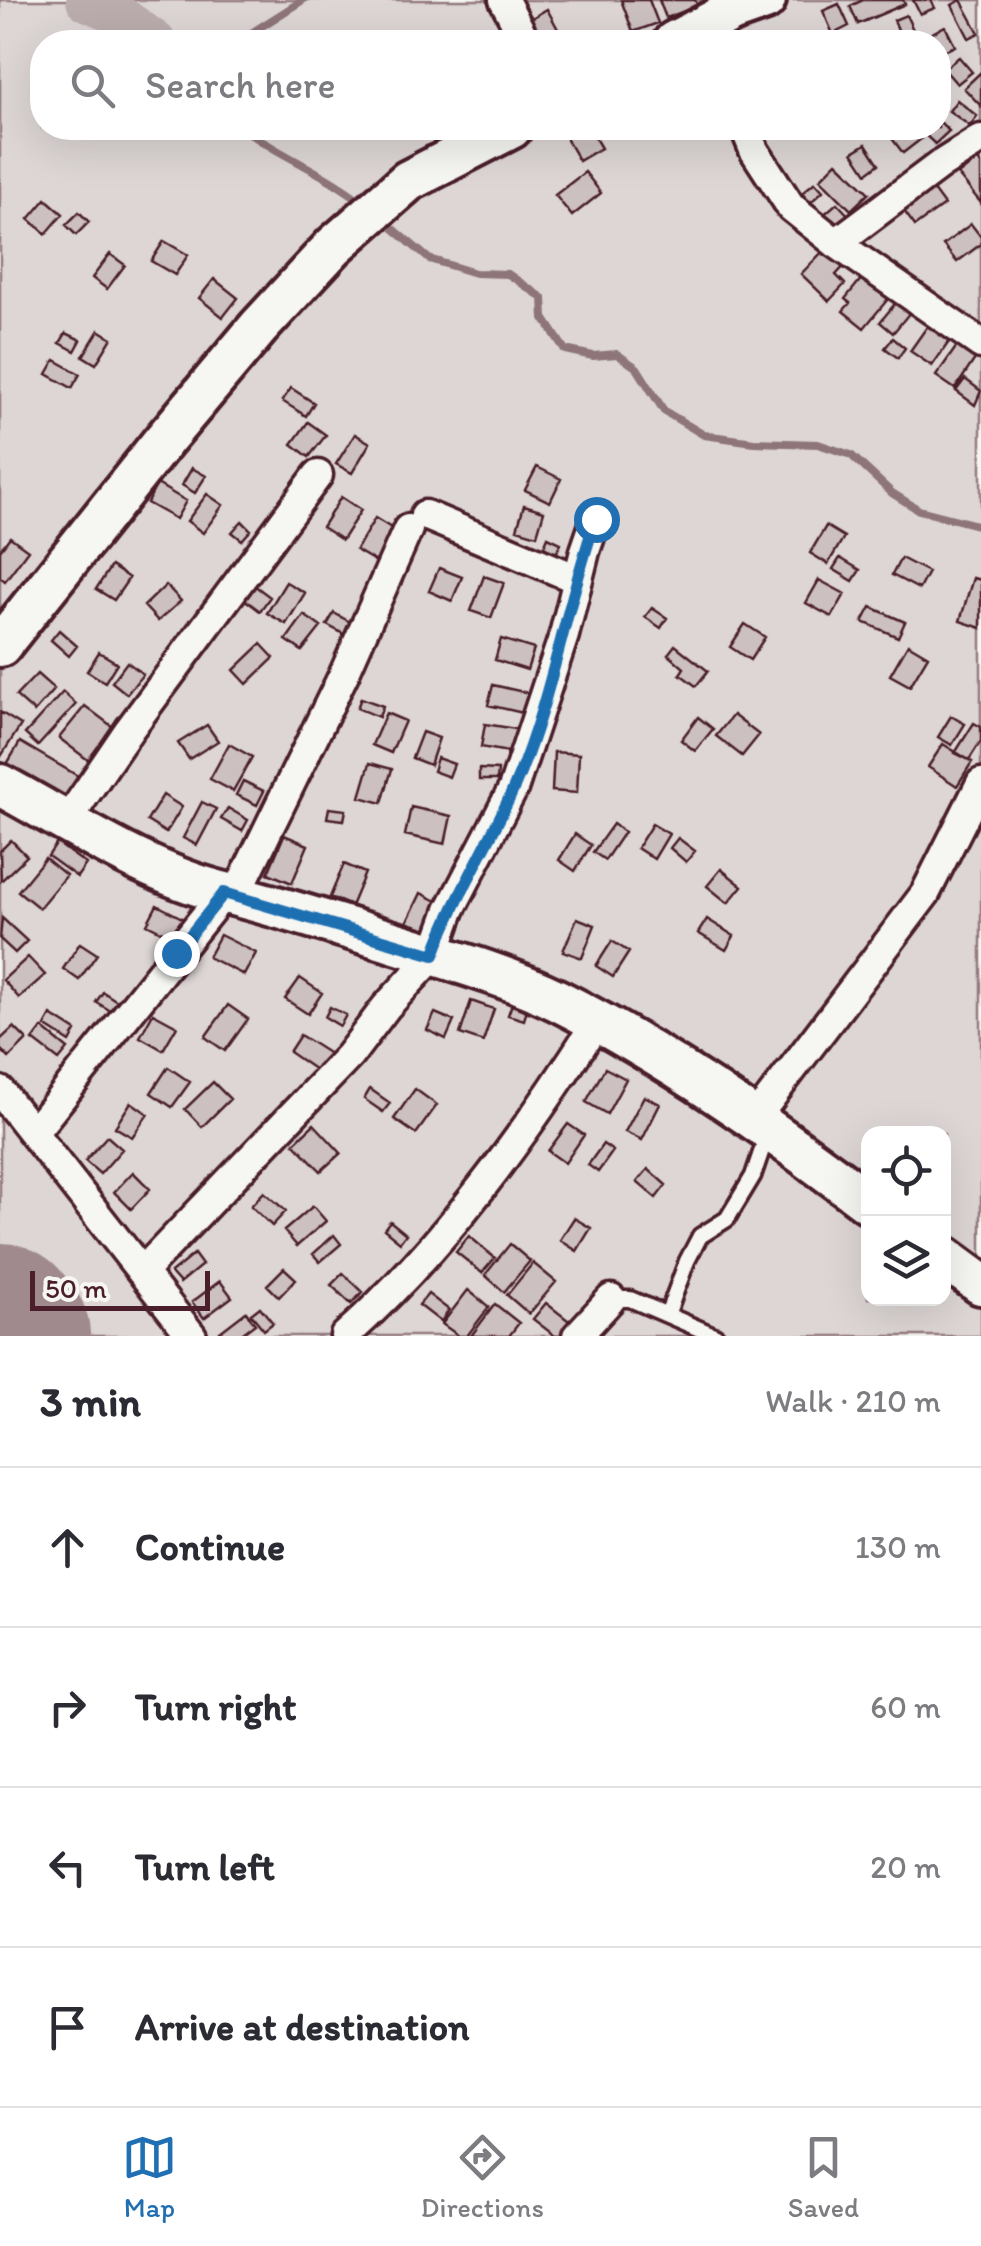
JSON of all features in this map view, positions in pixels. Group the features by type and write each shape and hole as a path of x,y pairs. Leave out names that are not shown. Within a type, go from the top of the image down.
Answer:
{"street":[{"path":"504,0 520,30"},
{"path":"836,244 981,139"},
{"path":"0,646 164,440 259,327 334,246 408,181 487,140"},
{"path":"750,140 791,207 836,244 981,344"},
{"path":"66,821 318,475"},
{"path":"143,1271 315,1093 434,955 450,910 514,789 564,635 596,519"},
{"path":"34,1133 230,894 344,674 416,522 578,579"},
{"path":"763,1123 924,894 981,783"},
{"path":"0,785 115,849 230,894 434,955 556,1000 763,1123 861,1197"},
{"path":"345,1336 382,1302 490,1174 544,1106 596,1022"},
{"path":"0,1091 192,1336"},
{"path":"951,1262 981,1284"},
{"path":"577,1336 611,1298"}],"lane":[{"path":"667,1315 700,1236 727,1219 753,1176 763,1123"},
{"path":"611,1298 630,1299 716,1336"}],"shaded area":[{"path":"0,0 981,0 981,1336 0,1336"}],"building":[{"path":"621,0 649,0 658,23 632,30"},
{"path":"659,0 695,0 698,6 666,18"},
{"path":"863,0 903,0 905,4 858,24 850,6"},
{"path":"913,0 931,0 935,8 920,14"},
{"path":"961,0 979,33 969,38 952,5"},
{"path":"839,4 849,26 831,30 823,11"},
{"path":"547,9 558,30 525,30 522,24"},
{"path":"906,15 913,30 898,30 894,20"},
{"path":"959,57 972,72 957,84 951,77 951,63"},
{"path":"981,72 981,106 964,88"},
{"path":"957,100 977,116 970,126 951,112"},
{"path":"567,140 596,140 601,148 579,161"},
{"path":"893,140 920,140 903,153"},
{"path":"866,144 879,164 867,173 853,152"},
{"path":"977,160 981,164 981,203 958,175"},
{"path":"837,162 869,193 851,210 820,179"},
{"path":"585,172 601,193 572,216 555,195"},
{"path":"815,182 823,191 810,203 802,193"},
{"path":"933,190 944,205 915,226 904,211"},
{"path":"46,199 63,214 46,234 29,219"},
{"path":"837,203 851,218 835,232 821,217"},
{"path":"79,212 89,222 76,235 66,225"},
{"path":"971,224 981,237 981,244 957,262 943,245"},
{"path":"164,241 188,255 175,275 151,261"},
{"path":"827,247 846,264 836,275 845,284 829,301 801,274"},
{"path":"110,254 125,265 107,289 92,278"},
{"path":"862,278 888,299 864,328 843,311 850,303 845,299"},
{"path":"214,279 238,298 223,317 199,298"},
{"path":"898,300 911,311 893,333 880,322"},
{"path":"929,324 951,339 932,366 910,351"},
{"path":"99,330 112,338 96,364 83,356"},
{"path":"66,333 81,340 75,351 60,343"},
{"path":"893,338 905,348 898,358 885,348"},
{"path":"957,346 975,359 955,389 936,376"},
{"path":"55,360 80,374 72,388 47,374"},
{"path":"965,379 981,391 975,405 956,391"},
{"path":"291,388 314,403 306,416 282,401"},
{"path":"308,422 326,435 309,457 292,444"},
{"path":"355,434 370,443 352,473 336,464"},
{"path":"537,467 561,479 550,502 525,490"},
{"path":"192,468 206,476 195,493 182,485"},
{"path":"157,484 186,501 176,519 147,503"},
{"path":"207,494 223,505 203,533 187,521"},
{"path":"341,497 361,510 342,540 322,527"},
{"path":"524,505 544,511 537,535 517,529"},
{"path":"375,518 396,531 378,563 356,550"},
{"path":"242,521 251,530 242,540 232,532"},
{"path":"826,526 844,537 828,564 810,553"},
{"path":"10,537 28,550 5,581 0,577 0,550"},
{"path":"548,537 561,543 556,554 543,549"},
{"path":"840,558 860,570 853,581 833,569"},
{"path":"901,558 928,572 919,589 892,575"},
{"path":"111,566 129,578 114,600 96,589"},
{"path":"439,568 462,577 452,601 429,591"},
{"path":"484,576 504,583 491,618 471,611"},
{"path":"973,578 981,580 981,628 960,621"},
{"path":"819,580 845,594 832,617 806,603"},
{"path":"286,582 305,593 286,624 267,613"},
{"path":"166,585 181,601 158,621 144,606"},
{"path":"254,585 270,597 260,611 244,599"},
{"path":"871,607 905,622 898,637 863,622"},
{"path":"652,608 667,618 661,628 645,617"},
{"path":"334,613 357,626 351,638 327,625"},
{"path":"304,615 321,627 302,651 286,640"},
{"path":"745,624 765,637 750,660 730,647"},
{"path":"59,630 77,646 69,656 51,640"},
{"path":"501,639 534,649 527,670 495,660"},
{"path":"261,644 274,658 247,684 234,670"},
{"path":"908,644 928,656 910,686 890,675"},
{"path":"675,645 708,671 696,686 680,674 684,668 668,654"},
{"path":"99,652 117,663 105,682 87,671"},
{"path":"127,662 143,674 127,694 112,682"},
{"path":"37,674 54,689 34,712 16,696"},
{"path":"493,685 528,693 523,713 488,705"},
{"path":"63,692 76,704 38,746 25,734"},
{"path":"361,698 383,706 379,717 357,708"},
{"path":"85,706 113,727 88,760 59,738"},
{"path":"0,712 21,725 0,758"},
{"path":"386,713 405,721 391,753 372,745"},
{"path":"733,715 759,735 742,756 716,736"},
{"path":"951,716 965,724 952,745 938,737"},
{"path":"698,717 713,729 695,751 681,740"},
{"path":"974,723 981,727 981,741 969,760 955,753"},
{"path":"485,724 522,730 518,754 481,747"},
{"path":"207,725 218,741 189,759 178,743"},
{"path":"422,732 439,738 430,765 412,758"},
{"path":"20,742 83,779 70,801 7,764"},
{"path":"229,744 252,757 233,791 210,779"},
{"path":"943,744 972,762 957,786 928,767"},
{"path":"554,752 579,754 577,793 552,791"},
{"path":"437,758 454,764 449,777 433,771"},
{"path":"370,763 392,769 382,803 360,797"},
{"path":"479,769 498,770 497,780 479,780"},
{"path":"243,781 264,791 257,805 236,795"},
{"path":"163,795 182,807 166,833 147,821"},
{"path":"202,802 216,809 197,845 183,838"},
{"path":"411,807 451,816 445,844 405,835"},
{"path":"228,808 248,820 242,831 221,819"},
{"path":"329,808 346,810 344,820 327,818"},
{"path":"613,824 624,832 605,860 593,852"},
{"path":"652,824 669,834 654,859 637,848"},
{"path":"575,834 591,845 575,871 559,860"},
{"path":"284,835 308,845 292,883 268,873"},
{"path":"678,838 695,851 686,862 670,848"},
{"path":"11,840 27,856 1,881 0,851"},
{"path":"57,843 86,864 77,877 48,856"},
{"path":"45,858 66,875 39,908 18,891"},
{"path":"344,864 365,873 351,906 330,897"},
{"path":"721,869 742,886 728,903 707,886"},
{"path":"421,893 439,902 425,931 407,922"},
{"path":"157,905 182,918 173,937 147,924"},
{"path":"2,918 27,941 15,953 0,939"},
{"path":"577,918 595,925 582,958 563,951"},
{"path":"707,919 734,936 726,950 698,933"},
{"path":"220,935 256,953 244,975 208,957"},
{"path":"612,941 629,952 613,977 596,966"},
{"path":"80,943 97,954 79,980 63,969"},
{"path":"28,957 45,975 19,998 3,980"},
{"path":"300,978 322,993 308,1014 285,999"},
{"path":"103,992 117,1001 111,1011 96,1002"},
{"path":"514,998 529,1003 524,1020 508,1015"},
{"path":"471,1001 494,1009 483,1042 460,1034"},
{"path":"228,1005 248,1019 225,1051 205,1037"},
{"path":"330,1007 346,1015 340,1026 325,1017"},
{"path":"153,1013 177,1026 163,1050 140,1037"},
{"path":"435,1013 454,1021 446,1039 427,1030"},
{"path":"51,1015 76,1031 70,1042 45,1026"},
{"path":"14,1027 27,1040 9,1058 0,1049 0,1040"},
{"path":"42,1028 68,1049 59,1060 33,1040"},
{"path":"300,1035 333,1056 321,1074 289,1052"},
{"path":"168,1067 190,1082 172,1107 151,1093"},
{"path":"605,1068 626,1079 607,1114 586,1102"},
{"path":"213,1082 230,1099 202,1127 185,1109"},
{"path":"370,1089 390,1103 383,1112 364,1099"},
{"path":"415,1089 437,1105 416,1134 394,1119"},
{"path":"644,1096 660,1104 642,1140 625,1132"},
{"path":"131,1102 148,1114 132,1137 115,1127"},
{"path":"314,1124 341,1153 321,1171 294,1143"},
{"path":"568,1124 584,1135 565,1163 548,1151"},
{"path":"107,1136 122,1149 100,1174 85,1161"},
{"path":"603,1144 613,1151 598,1172 588,1165"},
{"path":"648,1169 666,1185 656,1198 637,1182"},
{"path":"133,1172 150,1189 131,1209 114,1192"},
{"path":"264,1192 286,1211 272,1226 251,1206"},
{"path":"313,1206 326,1221 297,1246 284,1231"},
{"path":"574,1218 591,1228 577,1251 560,1240"},
{"path":"390,1221 406,1234 400,1242 384,1229"},
{"path":"334,1235 341,1244 320,1262 313,1254"},
{"path":"469,1236 495,1258 482,1273 456,1252"},
{"path":"510,1244 530,1261 504,1292 485,1275"},
{"path":"194,1254 202,1265 180,1283 171,1273"},
{"path":"533,1263 556,1282 529,1314 507,1295"},
{"path":"284,1268 296,1279 279,1297 267,1285"},
{"path":"343,1273 363,1292 351,1304 331,1285"},
{"path":"220,1281 232,1297 204,1318 192,1302"},
{"path":"468,1290 489,1307 467,1336 459,1336 442,1324"},
{"path":"428,1294 449,1310 441,1322 419,1305"},
{"path":"546,1303 573,1324 563,1336 555,1336 533,1319"},
{"path":"495,1304 519,1323 509,1336 471,1336"},
{"path":"260,1307 273,1323 264,1330 251,1314"},
{"path":"246,1312 255,1324 239,1336 223,1336 220,1332"}],"waterway":[{"path":"87,0 114,12 139,30"},
{"path":"256,30 303,0"},
{"path":"260,140 358,199"},
{"path":"381,218 429,259 475,273 508,274 543,298 544,318 565,350 593,356 617,354 637,368 664,411 704,435 754,442 818,444 851,455 892,493 919,510 981,526"}],"runway":[{"path":"0,1324 9,1336"}],"route":[{"path":"176,953 224,893 434,955 450,910 514,789 545,698 596,519"}]}
